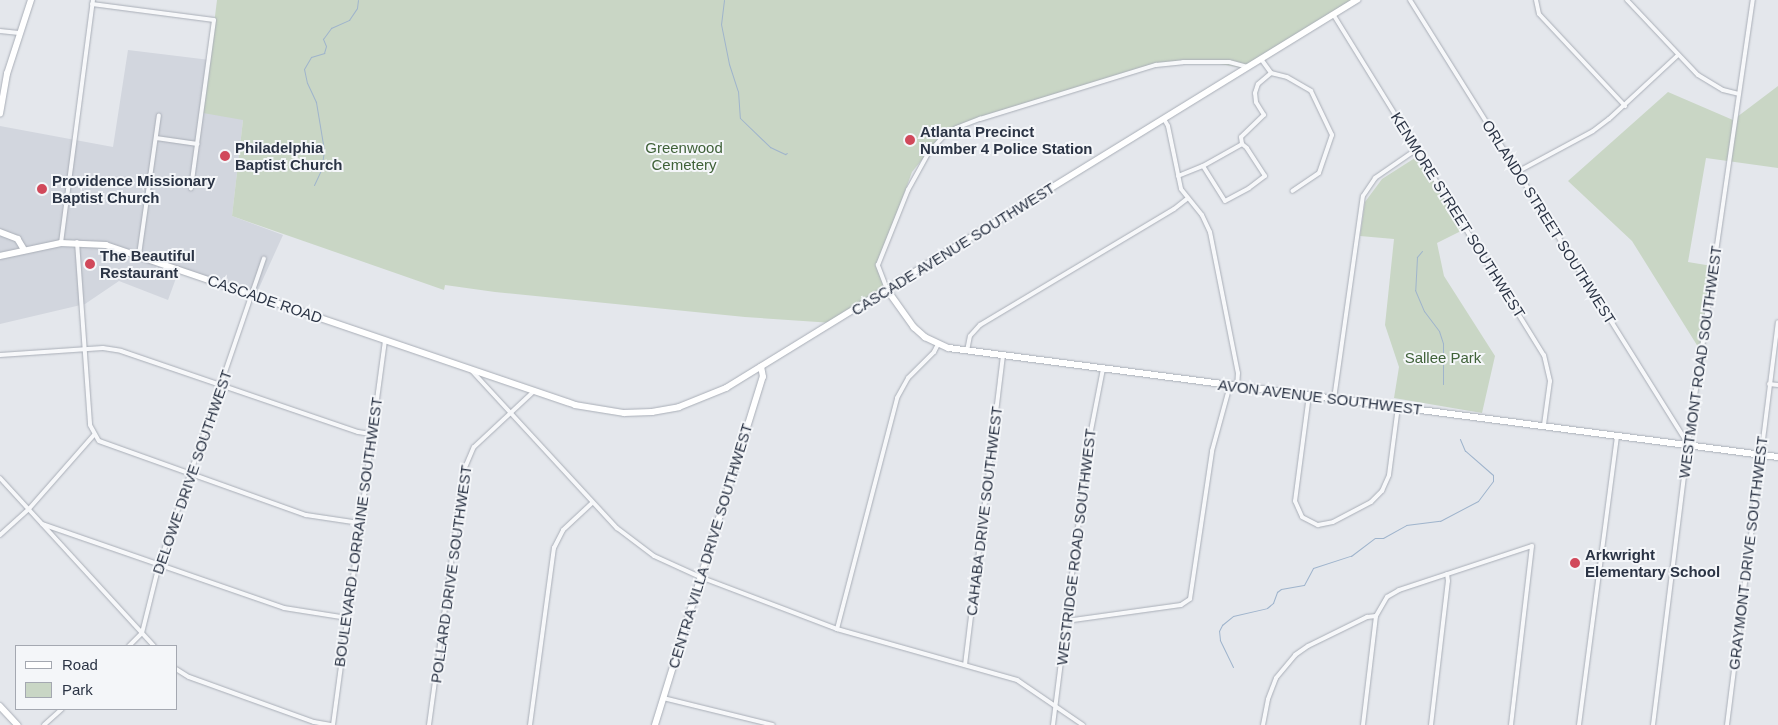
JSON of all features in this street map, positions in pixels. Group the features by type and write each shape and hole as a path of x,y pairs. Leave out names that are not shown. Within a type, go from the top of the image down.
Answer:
{"main road":[{"path":"0,114 7,74 31,0"},
{"name":"CASCADE AVENUE SOUTHWEST","path":"526,388 597,410 624,413 652,412 679,407 705,398 761,367 1356,0"},
{"path":"0,232 18,239 24,249"},
{"name":"CASCADE ROAD","path":"0,256 61,242 106,245 526,388"},
{"name":"AVON AVENUE SOUTHWEST","path":"887,289 914,327 938,344 967,351 1778,457"},
{"name":"CENTRA VILLA DRIVE SOUTHWEST","path":"655,725 763,377 761,367"},
{"path":"0,706 18,725"}],"street":[{"name":"ORLANDO STREET SOUTHWEST","path":"1410,0 1688,444"},
{"path":"1536,0 1539,14 1624,106"},
{"path":"1627,0 1707,83 1739,94"},
{"name":"WESTMONT ROAD SOUTHWEST","path":"1653,725 1688,444 1753,0"},
{"path":"61,242 92,2 214,20 192,188"},
{"name":"KENMORE STREET SOUTHWEST","path":"1333,14 1544,355 1550,381 1544,426"},
{"path":"0,31 19,33"},
{"path":"1517,172 1592,131 1624,106 1678,54"},
{"path":"1261,59 1271,73 1287,77 1311,91 1332,135 1319,173 1292,191"},
{"path":"887,289 878,265 908,190 935,144 956,128 1156,65 1183,62 1229,62 1248,67"},
{"path":"1203,166 1225,201 1249,188 1265,176 1247,148 1242,144 1241,136 1264,115 1256,102 1255,93 1258,84 1271,73"},
{"path":"139,255 159,115"},
{"path":"1066,621 1181,605 1190,599 1212,451 1238,373 1210,232 1202,215 1181,189 1168,126 1164,119"},
{"path":"156,138 198,144"},
{"path":"1178,176 1203,166 1242,144"},
{"path":"1334,399 1363,196 1375,178 1416,149"},
{"path":"967,351 970,336 980,325 1166,214 1187,198"},
{"path":"77,242 90,425 94,436 105,445 306,515 359,523"},
{"name":"DELOWE DRIVE SOUTHWEST","path":"142,633 159,565 264,259"},
{"name":"GRAYMONT DRIVE SOUTHWEST","path":"1727,725 1778,322"},
{"name":"BOULEVARD LORRAINE SOUTHWEST","path":"332,725 385,340"},
{"path":"837,629 898,398 908,378 934,352 938,344"},
{"path":"0,355 103,348 121,351 358,432 371,434"},
{"name":"CAHABA DRIVE SOUTHWEST","path":"965,665 1003,356"},
{"path":"470,369 616,528 641,548 668,564 837,629 1017,680 1083,725"},
{"name":"WESTRIDGE ROAD SOUTHWEST","path":"1053,725 1088,446 1103,369"},
{"path":"1769,384 1778,385"},
{"name":"POLLARD DRIVE SOUTHWEST","path":"429,725 464,470 474,447 534,391"},
{"path":"1308,395 1295,501 1302,517 1318,525 1333,522 1371,502 1382,490 1389,475 1398,407"},
{"path":"1579,725 1617,435"},
{"path":"0,535 28,510 94,436"},
{"path":"0,478 153,645"},
{"path":"530,725 554,548 563,530 592,503"},
{"path":"42,524 284,608 347,618"},
{"path":"1363,725 1376,616 1382,603 1393,593 1532,546 1511,725"},
{"path":"1431,725 1448,581 1447,574"},
{"path":"1263,725 1268,699 1276,678 1295,655 1308,646 1367,617 1376,616"},
{"path":"130,645 142,633"},
{"path":"178,670 189,678 314,722 332,725"},
{"path":"663,698 756,723 773,725"},
{"path":"44,725 61,710"}],"shaded area":[{"path":"128,50 210,60 243,120 232,216 283,235 254,299 179,270 168,300 119,281 85,304 0,324 0,126 113,147"}],"green space":[{"name":"Greenwood Cemetery","path":"217,0 1358,0 1243,68 1202,61 1172,62 1138,70 963,126 934,145 912,172 878,265 887,289 833,323 745,317 495,292 445,285 444,290 232,216 243,120 203,113"},
{"path":"1778,86 1778,168 1706,158 1688,262 1712,266 1700,350 1632,241 1568,181 1668,92 1733,120"},
{"name":"Sallee Park","path":"1418,156 1465,229 1437,243 1444,276 1495,356 1482,413 1394,398 1399,367 1385,325 1394,239 1360,236 1365,202 1382,179"}],"waterway":[{"path":"314,185 321,170 324,150 316,102 307,83 304,69 311,57 324,53 326,46 323,39 331,28 349,20 357,8 358,0"},
{"path":"724,0 721,24 729,64 738,91 740,118 770,147 785,154 787,153"},
{"path":"1422,251 1417,257 1415,290 1424,311 1439,331 1443,343 1443,384"},
{"path":"1233,667 1220,640 1219,631 1222,625 1233,616 1267,608 1273,603 1277,592 1281,589 1304,585 1313,568 1351,556 1375,538 1383,538 1406,525 1440,521 1478,501 1493,481 1493,475 1465,451 1460,439"}],"place":[{"name":"Atlanta Precinct Number 4 Police Station","path":"910,140"},
{"name":"Philadelphia Baptist Church","path":"225,156"},
{"name":"Providence Missionary Baptist Church","path":"42,189"},
{"name":"The Beautiful Restaurant","path":"90,264"},
{"name":"Arkwright Elementary School","path":"1575,563"}]}
